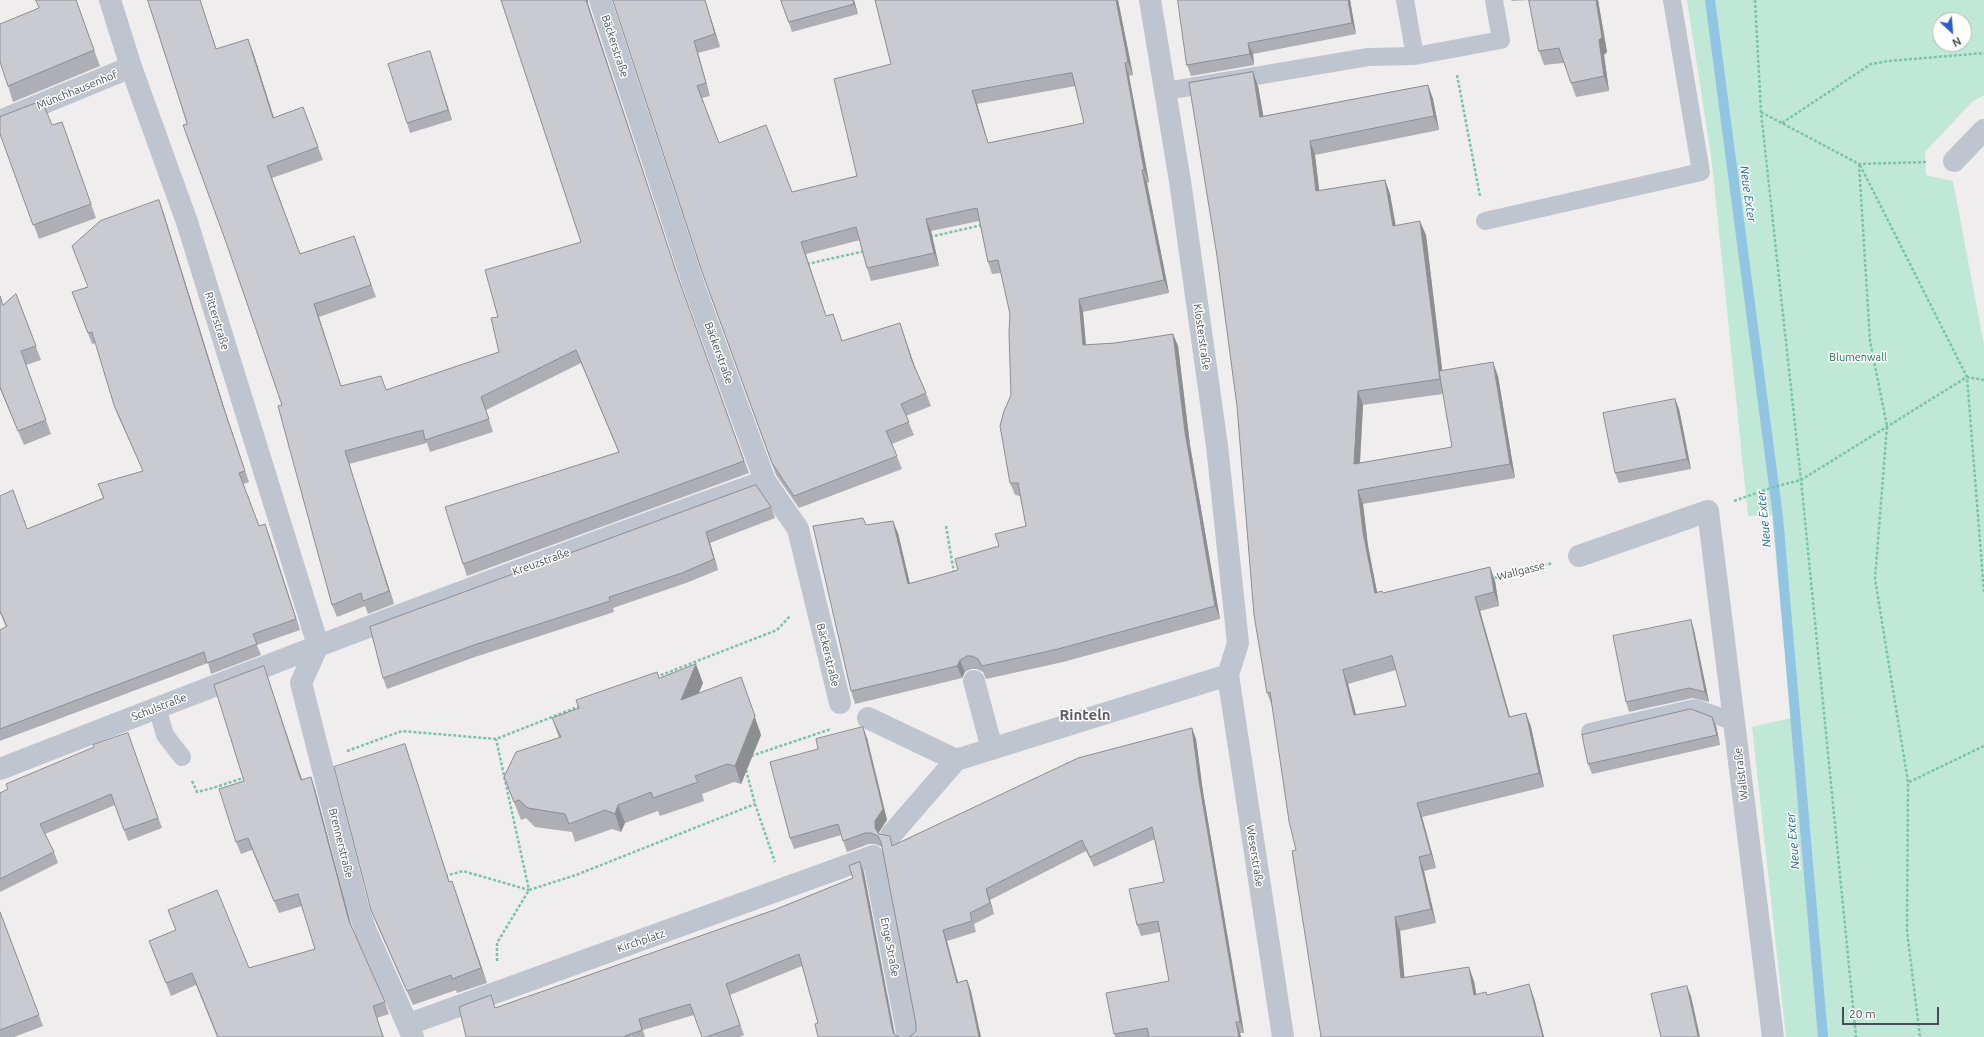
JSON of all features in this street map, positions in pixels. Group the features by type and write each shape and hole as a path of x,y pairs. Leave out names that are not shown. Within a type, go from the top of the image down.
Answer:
{"street":[{"name":"Ritterstraße","path":"110,0 131,67 186,222 318,645"},
{"name":"Bäckerstraße","path":"600,0 695,289 765,482 798,529 840,703"},
{"name":"Klosterstraße","path":"1150,0 1180,181 1217,446 1238,643 1228,675"},
{"name":"Münchhausenhof","path":"0,121 131,67"},
{"path":"1954,161 1984,130"},
{"name":"Kreuzstraße","path":"318,645 597,541 765,482"},
{"path":"1579,556 1708,511"},
{"name":"Wallstraße","path":"1708,511 1773,1037"},
{"name":"Schulstraße","path":"0,768 318,645"},
{"name":"Brennerstraße","path":"318,645 300,683 363,923 411,1030"},
{"path":"891,835 956,760 1228,675"},
{"name":"Weserstraße","path":"1228,675 1283,1037"},
{"path":"974,682 992,749"},
{"path":"868,718 956,760"},
{"name":"Kirchplatz","path":"411,1030 497,992 873,856"},
{"name":"Enge Straße","path":"873,856 908,1037"}],"lane":[{"path":"1404,0 1415,56"},
{"path":"1166,91 1368,57 1415,56 1501,40 1494,0"},
{"path":"1485,221 1701,172 1672,0"},
{"path":"157,707 165,735 182,757"},
{"path":"1590,732 1694,708 1735,722"}],"path":[{"path":"1755,0 1761,112 1801,480 1856,1037"},
{"path":"1452,49 1485,221"},
{"path":"1782,123 1871,64 1889,61 1984,53"},
{"path":"1761,112 1859,164 1954,161"},
{"path":"1859,164 1967,377 1984,592"},
{"path":"1859,164 1870,341 1887,426 1875,579 1908,782 1907,931 1920,1037"},
{"path":"924,238 985,225"},
{"path":"803,265 872,249"},
{"path":"1708,511 1770,488 1801,480 1967,377 1984,380"},
{"path":"946,526 955,578"},
{"name":"Wallgasse","path":"1486,580 1579,556"},
{"path":"651,678 776,630 813,594"},
{"path":"318,754 344,752 402,731 496,739 584,704"},
{"path":"743,759 833,729"},
{"path":"496,739 529,890 497,943 497,992"},
{"path":"1908,782 1984,746"},
{"path":"182,757 197,792 249,776"},
{"path":"745,766 755,804 784,889"},
{"path":"440,878 463,871 529,890 576,875 755,804"}],"green space":[{"name":"Blumenwall","path":"1687,0 1984,0 1984,95 1972,102 1925,152 1926,175 1953,181 1984,345 1984,1037 1786,1037 1752,727 1791,718 1772,515 1748,516 1712,163"}],"building":[{"path":"36,0 76,0 94,50 8,86 0,62 0,24 39,8"},
{"path":"148,0 200,0 216,49 248,39 273,118 303,107 318,147 267,166 300,254 354,236 371,285 314,304 341,386 381,376 386,390 499,352 491,318 498,317 485,270 581,242 501,0 586,0 679,280 744,461 463,564 445,507 619,452 576,350 481,397 489,419 425,440 423,430 345,451 389,591 363,601 361,593 332,605 278,406 282,405 226,242 183,125 187,124"},
{"path":"613,0 705,0 715,34 694,41 706,83 697,86 719,143 766,125 792,192 857,176 834,79 891,64 875,0 1116,0 1128,62 1125,63 1144,170 1142,170 1164,280 1079,299 1083,345 1115,343 1173,334 1185,432 1215,606 1058,649 982,666 978,659 972,656 967,656 960,660 957,666 851,691 813,526 863,518 866,525 893,521 908,584 958,570 955,559 999,546 995,534 1026,526 1018,483 1010,483 1000,426 1004,411 1011,395 1009,333 1010,314 998,260 988,262 977,208 926,219 934,253 867,268 856,227 801,242 826,316 833,314 842,341 900,323 912,361 926,393 901,404 909,422 886,431 897,456 794,496 772,463 702,272","holes":["1072,73 1084,123 988,143 972,91"]},
{"path":"781,0 853,0 854,4 789,22"},
{"path":"1178,0 1348,0 1352,23 1248,43 1250,54 1187,65"},
{"path":"1529,0 1596,0 1602,37 1599,40 1604,76 1571,83 1559,48 1539,51"},
{"path":"430,51 448,110 407,123 388,64"},
{"path":"1253,72 1260,117 1428,85 1434,116 1310,141 1316,191 1385,180 1393,226 1420,221 1440,379 1358,391 1354,464 1452,447 1439,371 1493,362 1510,464 1358,490 1363,532 1375,593 1382,591 1383,593 1490,567 1494,592 1475,597 1509,717 1526,713 1539,773 1417,803 1431,854 1419,857 1431,909 1395,917 1401,978 1469,967 1474,995 1486,992 1487,995 1529,984 1543,1037 1321,1037 1292,851 1296,850 1289,821 1270,692 1267,693 1254,615 1237,406 1217,256 1189,83","holes":["1392,656 1406,706 1354,715 1343,670"]},
{"path":"42,101 52,125 62,122 91,204 33,225 0,134 0,117"},
{"path":"159,200 223,406 245,471 239,473 259,526 265,524 296,619 253,634 257,644 207,663 204,652 0,729 0,630 7,626 0,611 0,496 13,490 27,529 104,498 98,484 143,471 114,405 92,332 88,333 72,292 88,287 72,246 100,221"},
{"path":"16,294 36,346 21,351 46,420 18,431 0,387 0,296 3,305"},
{"path":"1675,399 1687,459 1615,473 1603,413"},
{"path":"756,485 771,507 706,532 714,559 682,573 609,597 610,601 471,646 383,678 370,627"},
{"path":"1691,620 1705,692 1689,688 1626,702 1613,636"},
{"path":"696,664 681,700 741,677 755,716 735,766 727,764 695,776 698,782 653,798 651,792 618,805 615,814 605,810 569,824 565,814 528,808 519,800 514,802 504,777 516,752 561,737 552,718 579,708 576,700 657,672 659,678"},
{"path":"264,666 301,780 311,777 349,921 385,1002 373,1006 383,1037 218,1037 192,973 166,983 149,941 176,930 168,910 217,890 249,968 315,949 298,894 274,901 248,838 236,842 219,789 244,781 214,685"},
{"path":"1691,709 1712,717 1717,735 1588,764 1582,735"},
{"path":"863,727 883,809 875,821 875,828 879,834 890,836 892,846 1078,758 1192,728 1199,781 1240,1022 1236,1022 1239,1037 1149,1037 1147,1028 1114,1034 1106,993 1169,981 1158,921 1137,925 1129,889 1164,882 1152,827 1090,857 1082,840 986,889 990,903 970,913 972,921 943,930 957,983 967,980 979,1037 909,1037 916,1031 916,1024 881,842 878,836 871,833 865,833 843,841 838,824 790,838 770,762 818,749 816,739"},
{"path":"128,733 158,818 124,830 111,794 40,824 54,852 0,879 0,793 8,789 6,784 94,747 93,745"},
{"path":"405,744 449,882 452,881 481,968 452,979 451,975 407,991 371,910 334,767"},
{"path":"860,862 892,1028 894,1034 899,1037 818,1037 815,1024 818,1023 799,954 726,984 740,1025 706,1037 702,1037 690,1004 639,1019 642,1030 625,1037 466,1037 459,1007 491,995 495,1008 774,910 853,878 849,866"},
{"path":"0,912 39,1015 0,1030"},
{"path":"1687,986 1698,1036 1661,1037 1651,994"}],"waterway":[{"name":"Neue Exter","path":"1710,0 1778,517 1823,1037"}],"district":[{"name":"Rinteln","path":"1085,715"}]}
